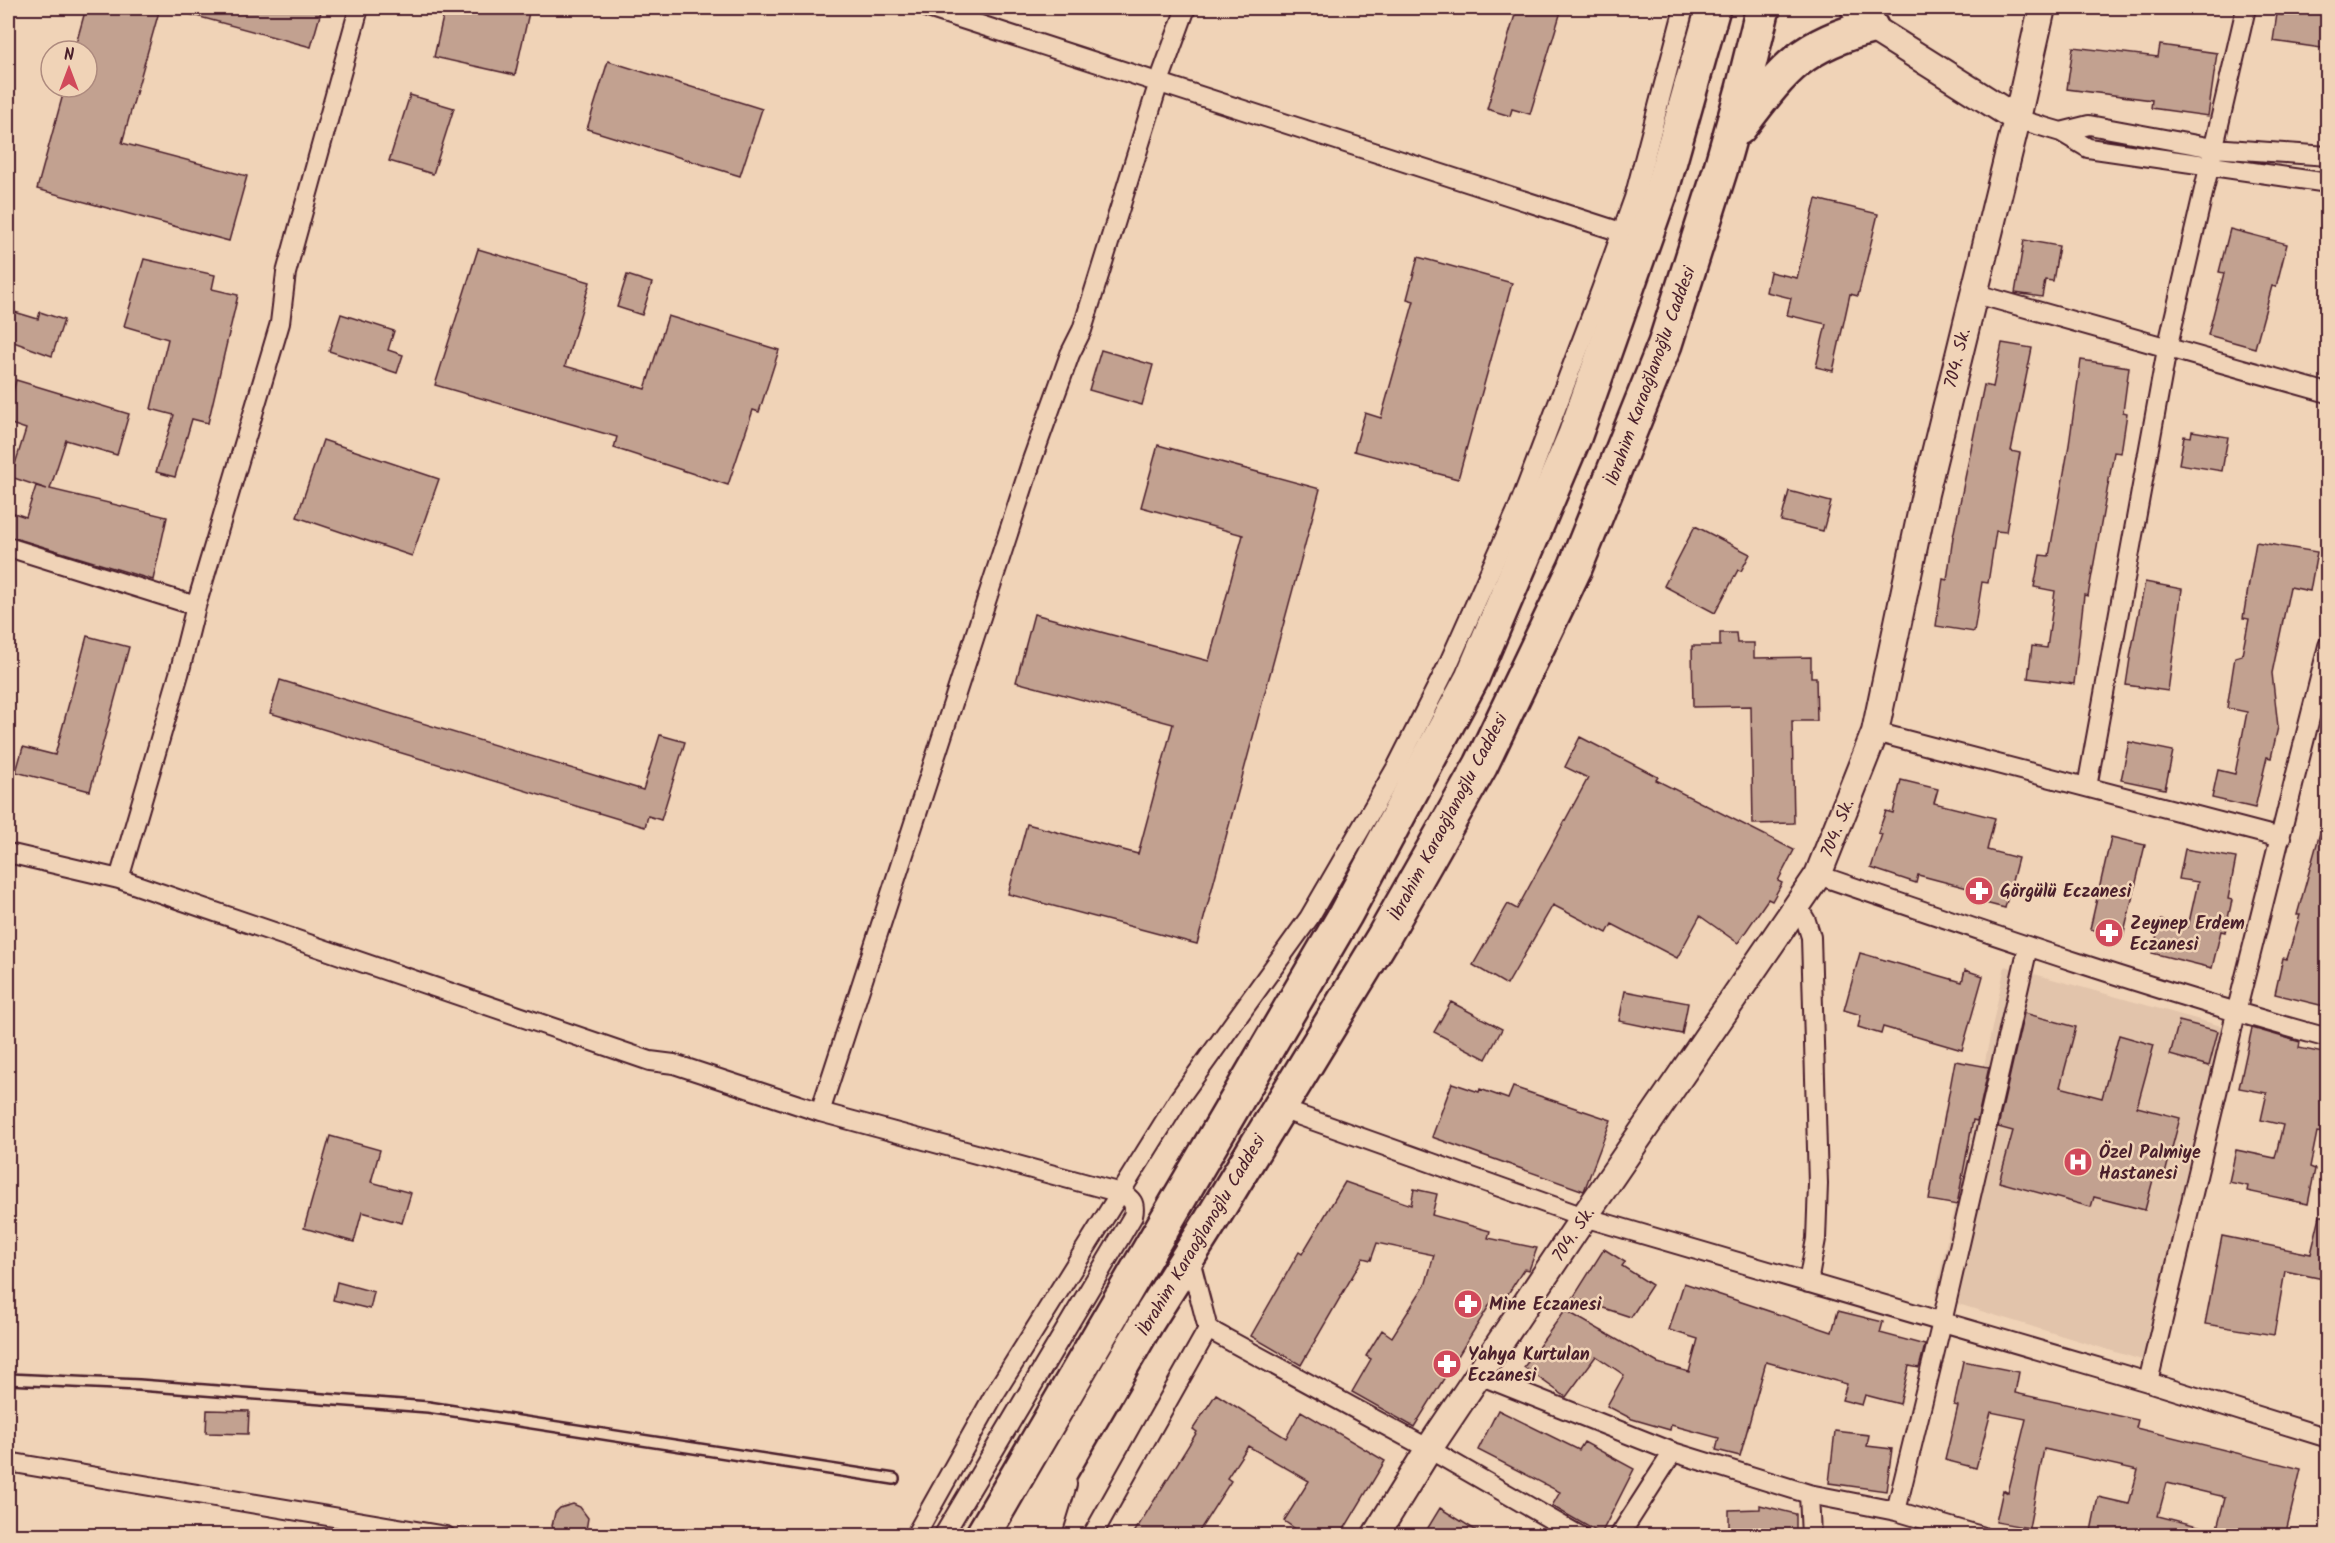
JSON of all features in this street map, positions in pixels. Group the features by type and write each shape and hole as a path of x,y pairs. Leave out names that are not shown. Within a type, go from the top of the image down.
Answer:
{"highway":[{"name":"İbrahim Karaoğlanoğlu Caddesi","path":"982,1536 1345,915 1472,678 1575,435 1662,189 1713,8"},
{"name":"İbrahim Karaoğlanoğlu Caddesi","path":"1023,1536 1078,1439 1384,936 1481,765 1575,568 1665,344 1697,247 1728,141 1763,8"},
{"path":"1728,141 1777,78 1798,58 1822,42 1843,34 1864,17"}],"street":[{"path":"120,879 179,674 196,606 280,323 286,273 359,8"},
{"path":"928,8 1622,232"},
{"path":"820,1112 1032,460 1070,354 1082,330 1159,82 1186,8"},
{"path":"915,1536 994,1395 1178,1100 1309,918 1396,768 1447,667 1519,506 1622,232 1648,150 1684,8"},
{"name":"704. Sk.","path":"1375,1536 1429,1449 1584,1217 1818,875 1875,732 1925,494 2042,8"},
{"path":"2087,787 2167,349 2246,8"},
{"path":"1864,17 2017,119 2061,132 2088,148 2211,157 2328,156"},
{"path":"2211,157 2328,183"},
{"path":"1973,292 2328,393"},
{"path":"8,547 196,606"},
{"path":"2148,1382 2236,1013 2328,646"},
{"path":"1875,732 2281,838"},
{"path":"8,853 120,879 650,1061 674,1064 820,1112 1121,1193 1131,1199 1135,1206 1133,1216 944,1536"},
{"path":"1818,875 2028,947 2236,1013 2328,1038"},
{"path":"1797,906 1806,921 1811,937 1818,1160 1818,1211 1808,1282"},
{"path":"1896,1511 2028,947"},
{"path":"1278,1108 1584,1217 2148,1382 2328,1438"},
{"path":"1092,1536 1208,1329 1189,1256"},
{"path":"1208,1329 1429,1449 1580,1536"},
{"path":"1479,1375 1673,1452 1809,1494 1896,1511 1981,1536"},
{"path":"1047,1536 1078,1439"},
{"path":"1619,1536 1673,1452"},
{"path":"8,1462 446,1536"},
{"path":"945,1481 969,1493"},
{"path":"1809,1494 1810,1536"}],"lane":[{"path":"8,1380 139,1385 428,1407 894,1479"}],"shaded area":[{"name":"Özel Palmiye Hastanesi","path":"2005,966 2225,1027 2145,1361 1935,1297"}],"building":[{"path":"86,8 160,8 122,143 247,176 229,241 37,189 62,99 99,99 99,39 77,39"},
{"path":"186,8 322,8 311,47 185,13"},
{"path":"445,8 530,8 515,75 434,57"},
{"path":"1517,8 1562,8 1530,114 1512,109 1510,116 1487,109"},
{"path":"2283,8 2328,8 2328,49 2273,41 2277,14 2282,15"},
{"path":"2160,45 2217,53 2208,116 2151,108 2152,100 2067,89 2073,47 2158,57"},
{"path":"608,61 762,109 740,176 587,129"},
{"path":"410,95 454,108 433,174 389,161"},
{"path":"1816,199 1878,214 1858,296 1850,294 1833,371 1816,367 1826,324 1787,315 1791,298 1766,292 1770,272 1797,278"},
{"path":"2230,229 2287,244 2276,287 2272,286 2255,348 2208,335 2224,273 2219,272"},
{"path":"2024,240 2059,246 2053,281 2045,280 2042,297 2015,293"},
{"path":"478,249 590,282 565,366 645,389 668,316 779,350 759,412 753,410 728,485 614,448 617,437 435,385"},
{"path":"1418,257 1512,283 1458,479 1354,451 1365,413 1381,418 1414,301 1407,299"},
{"path":"144,259 215,275 212,289 238,295 208,423 192,419 175,477 156,472 174,415 151,409 168,339 124,326"},
{"path":"627,275 652,283 642,315 617,307"},
{"path":"8,310 38,319 40,312 64,320 52,356 8,340"},
{"path":"341,314 394,331 388,350 403,355 397,373 329,351"},
{"path":"2002,343 2032,348 2011,451 2020,453 2006,532 1996,531 1988,583 1982,582 1974,632 1936,626 1943,579 1947,580 1953,537 1984,385 1993,387"},
{"path":"1101,350 1153,365 1142,405 1089,390"},
{"path":"2081,360 2129,367 2123,412 2127,413 2121,453 2114,452 2088,596 2084,595 2074,684 2028,678 2032,646 2047,648 2055,591 2034,587 2040,555 2049,556 2069,445"},
{"path":"16,380 129,414 117,455 66,440 50,489 167,517 153,580 8,536 8,511 26,517 36,486 47,489 11,477 26,429 8,423 8,410"},
{"path":"2192,431 2228,437 2222,471 2179,464 2184,436 2191,437"},
{"path":"323,440 439,479 412,556 297,517"},
{"path":"1158,445 1320,489 1197,944 1008,894 1027,824 1138,854 1173,724 1016,682 1034,614 1209,661 1243,535 1141,507"},
{"path":"1789,491 1831,502 1823,531 1781,521"},
{"path":"1695,526 1750,554 1741,571 1738,570 1715,613 1664,586"},
{"path":"2256,542 2317,552 2310,591 2290,587 2272,673 2278,727 2271,758 2267,757 2255,808 2212,798 2218,770 2235,774 2247,712 2227,708 2235,657 2242,655 2249,619 2243,618"},
{"path":"2145,582 2182,589 2168,691 2126,685"},
{"path":"1720,633 1736,633 1737,643 1754,643 1754,658 1811,657 1811,677 1816,677 1817,721 1792,721 1794,823 1753,824 1751,706 1693,707 1692,646 1720,646"},
{"path":"87,636 129,647 90,791 16,772 23,747 55,755"},
{"path":"280,680 643,790 660,735 685,742 661,820 648,816 645,827 270,713"},
{"path":"1580,737 1658,777 1656,780 1794,850 1778,881 1782,883 1772,901 1768,899 1738,943 1700,916 1677,958 1612,924 1607,933 1553,905 1507,985 1473,965 1508,904 1517,909 1588,778 1565,767"},
{"path":"2129,742 2173,751 2165,789 2121,780"},
{"path":"1901,780 1938,789 1934,803 1995,818 1987,850 2018,858 2005,908 1977,901 1979,891 1918,875 1916,883 1871,868 1882,834 1878,833 1886,811 1893,813"},
{"path":"2323,822 2328,823 2328,1007 2275,994 2283,958 2287,959 2300,915 2297,915"},
{"path":"2111,837 2145,845 2123,937 2090,929"},
{"path":"2185,849 2236,858 2228,899 2232,900 2225,932 2221,931 2212,968 2152,953 2161,920 2188,927 2198,882 2179,879"},
{"path":"1860,953 1962,982 1965,970 1983,976 1962,1050 1883,1027 1881,1034 1858,1027 1861,1015 1844,1010"},
{"path":"1625,991 1688,1003 1682,1034 1619,1021"},
{"path":"1451,1002 1502,1029 1486,1059 1434,1032"},
{"path":"2024,1013 2076,1027 2060,1087 2102,1098 2119,1035 2154,1045 2137,1107 2180,1118 2165,1174 2155,1172 2145,1210 2094,1197 2091,1207 1999,1182 2013,1131 1998,1127"},
{"path":"2179,1021 2218,1031 2209,1066 2170,1055"},
{"path":"2252,1028 2300,1042 2299,1048 2328,1054 2328,1110 2323,1133 2317,1132 2310,1167 2315,1169 2308,1204 2247,1191 2248,1186 2229,1182 2236,1150 2275,1158 2283,1125 2261,1120 2267,1093 2239,1088"},
{"path":"1955,1061 1989,1067 1977,1121 1973,1120 1957,1205 1929,1200"},
{"path":"1452,1083 1479,1092 1480,1089 1508,1099 1513,1087 1611,1120 1584,1191 1432,1137"},
{"path":"330,1136 380,1150 371,1182 411,1193 402,1223 362,1212 354,1242 304,1228"},
{"path":"1345,1182 1411,1205 1414,1189 1437,1194 1432,1215 1490,1231 1488,1238 1537,1248 1529,1270 1524,1269 1502,1303 1492,1301 1414,1427 1352,1392 1371,1359 1366,1356 1382,1330 1392,1337 1426,1283 1434,1255 1377,1243 1371,1260 1363,1258 1301,1365 1251,1336 1299,1252 1302,1254"},
{"path":"2320,1216 2328,1216 2328,1280 2285,1271 2274,1335 2205,1324 2222,1236 2311,1254"},
{"path":"1604,1249 1625,1262 1622,1266 1652,1285 1631,1317 1573,1298"},
{"path":"337,1282 374,1292 370,1309 333,1300"},
{"path":"1684,1283 1832,1332 1838,1311 1883,1322 1880,1333 1925,1345 1919,1368 1909,1366 1900,1404 1865,1395 1862,1405 1842,1400 1847,1384 1766,1362 1740,1456 1716,1450 1719,1438 1671,1425 1670,1430 1632,1419 1607,1406 1624,1375 1596,1356 1566,1397 1524,1367 1565,1310 1658,1363 1689,1372 1698,1339 1669,1330"},
{"path":"1963,1361 2019,1372 2015,1393 2138,1420 2136,1428 2301,1469 2285,1536 2215,1536 2225,1497 2167,1483 2158,1516 2210,1529 2210,1536 2090,1536 2098,1497 2129,1504 2138,1470 2044,1449 2029,1528 1996,1522 2003,1490 2008,1493 2026,1419 1991,1412 1976,1468 1945,1460 1958,1406 1954,1405"},
{"path":"1216,1394 1286,1438 1301,1411 1385,1461 1340,1536 1306,1536 1284,1521 1309,1481 1248,1446 1227,1478 1231,1481 1196,1536 1132,1536 1197,1432 1193,1429"},
{"path":"207,1410 249,1411 248,1434 206,1433"},
{"path":"1498,1410 1579,1450 1584,1442 1634,1469 1601,1534 1552,1506 1560,1492 1478,1450"},
{"path":"1835,1431 1869,1435 1867,1446 1892,1449 1886,1491 1829,1483"},
{"path":"573,1504 580,1507 588,1518 585,1536 557,1536 552,1526 555,1513 560,1508"},
{"path":"1760,1505 1796,1514 1796,1536 1729,1536 1729,1510 1760,1509"},
{"path":"1440,1508 1485,1536 1423,1536"}],"place":[{"name":"Görgülü Eczanesi","path":"1979,891"},
{"name":"Zeynep Erdem Eczanesi","path":"2109,933"},
{"name":"Özel Palmiye Hastanesi","path":"2078,1162"},
{"name":"Mine Eczanesi","path":"1468,1304"},
{"name":"Yahya Kurtulan Eczanesi","path":"1447,1364"}]}
